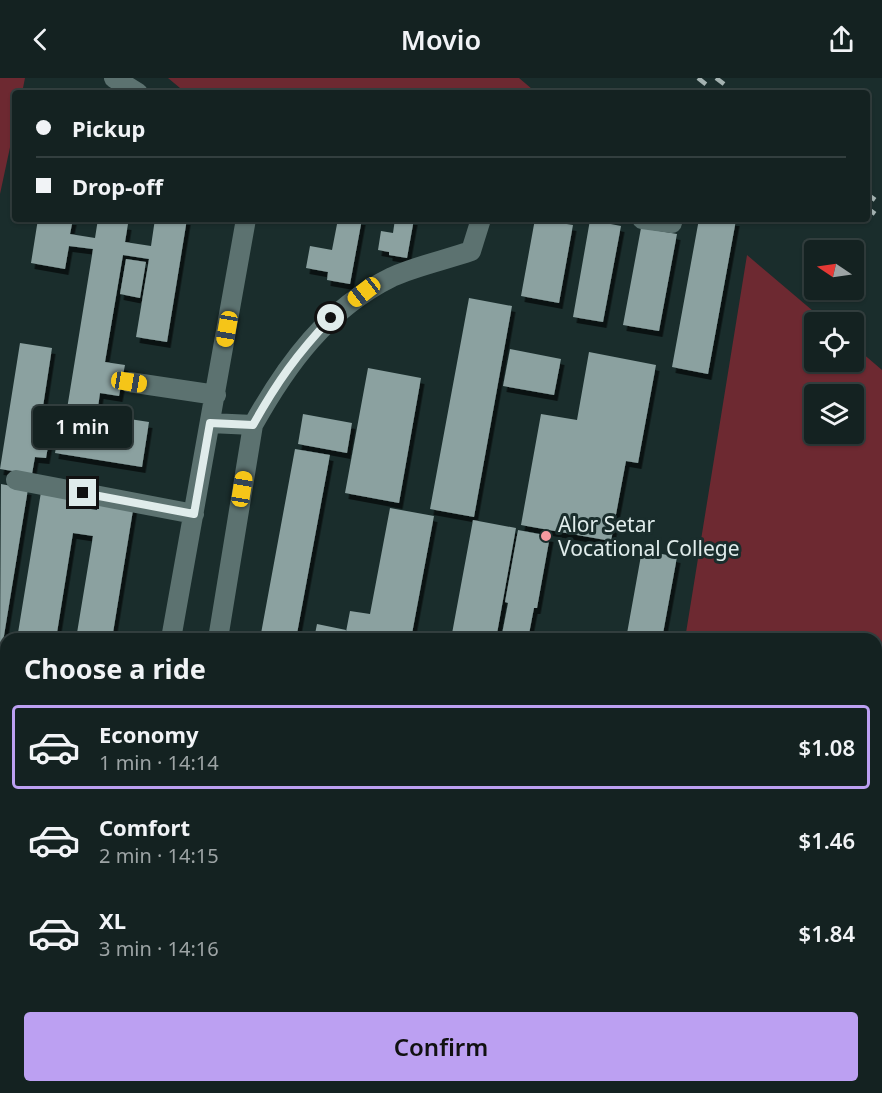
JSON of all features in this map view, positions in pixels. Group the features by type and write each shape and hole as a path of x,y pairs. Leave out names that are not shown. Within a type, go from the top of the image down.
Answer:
{"street":[{"path":"114,78 133,90"},
{"path":"172,633 245,222"},
{"path":"219,633 253,425 276,384 301,350 331,318 364,292 394,276 471,251 480,222"},
{"path":"664,222 672,223"},
{"path":"129,382 216,395"},
{"path":"210,423 253,425"},
{"path":"16,480 194,514"}],"shaded area":[{"path":"0,78 25,78 23,90 12,90 12,138 0,194"},
{"path":"168,78 519,78 532,89 530,90 182,90"},
{"path":"747,255 814,312 804,312 804,372 864,372 864,355 882,370 882,633 686,633"}],"building":[{"path":"38,222 72,222 70,234 95,238 98,222 128,224 125,242 151,246 155,222 187,222 167,342 136,337 149,259 123,255 105,362 125,365 119,396 100,393 97,414 149,422 142,467 55,453 63,408 67,409 93,249 69,246 65,269 31,263"},
{"path":"337,222 361,222 350,284 327,280 328,272 306,268 310,246 332,250"},
{"path":"395,222 413,222 407,258 389,255 389,252 378,250 381,231 393,233"},
{"path":"534,222 573,225 559,303 521,296"},
{"path":"590,222 621,226 603,322 573,317"},
{"path":"698,222 736,222 708,374 672,367"},
{"path":"641,228 677,234 659,331 623,325"},
{"path":"126,259 146,262 140,298 120,294"},
{"path":"469,298 512,306 474,517 430,509"},
{"path":"20,343 52,348 38,439 49,441 46,458 35,457 32,474 0,469"},
{"path":"510,349 561,359 554,395 503,386"},
{"path":"589,352 656,365 638,463 626,461 611,541 521,525 541,414 577,420"},
{"path":"368,368 421,378 399,503 345,493"},
{"path":"303,414 352,423 347,453 298,444"},
{"path":"295,449 330,455 297,633 261,633"},
{"path":"1,484 28,489 4,633 0,633"},
{"path":"41,492 79,498 78,507 97,510 99,499 134,504 113,633 77,633 93,536 73,533 57,633 18,633"},
{"path":"390,508 434,516 412,633 346,633 350,611 370,614"},
{"path":"473,520 516,528 497,633 452,633"},
{"path":"518,530 550,536 537,608 534,608 529,633 502,633 508,603 505,602"},
{"path":"642,550 677,557 663,633 627,633"},
{"path":"317,624 346,630 345,633 315,633"}],"railway":[{"path":"698,78 713,90"},
{"path":"716,78 732,90"},
{"path":"870,196 882,205"},
{"path":"870,210 882,219"}],"place":[{"name":"Alor Setar Vocational College","path":"546,536"}],"route":[{"path":"83,493 194,514 210,423 253,425 276,384 301,350 331,318"}]}
